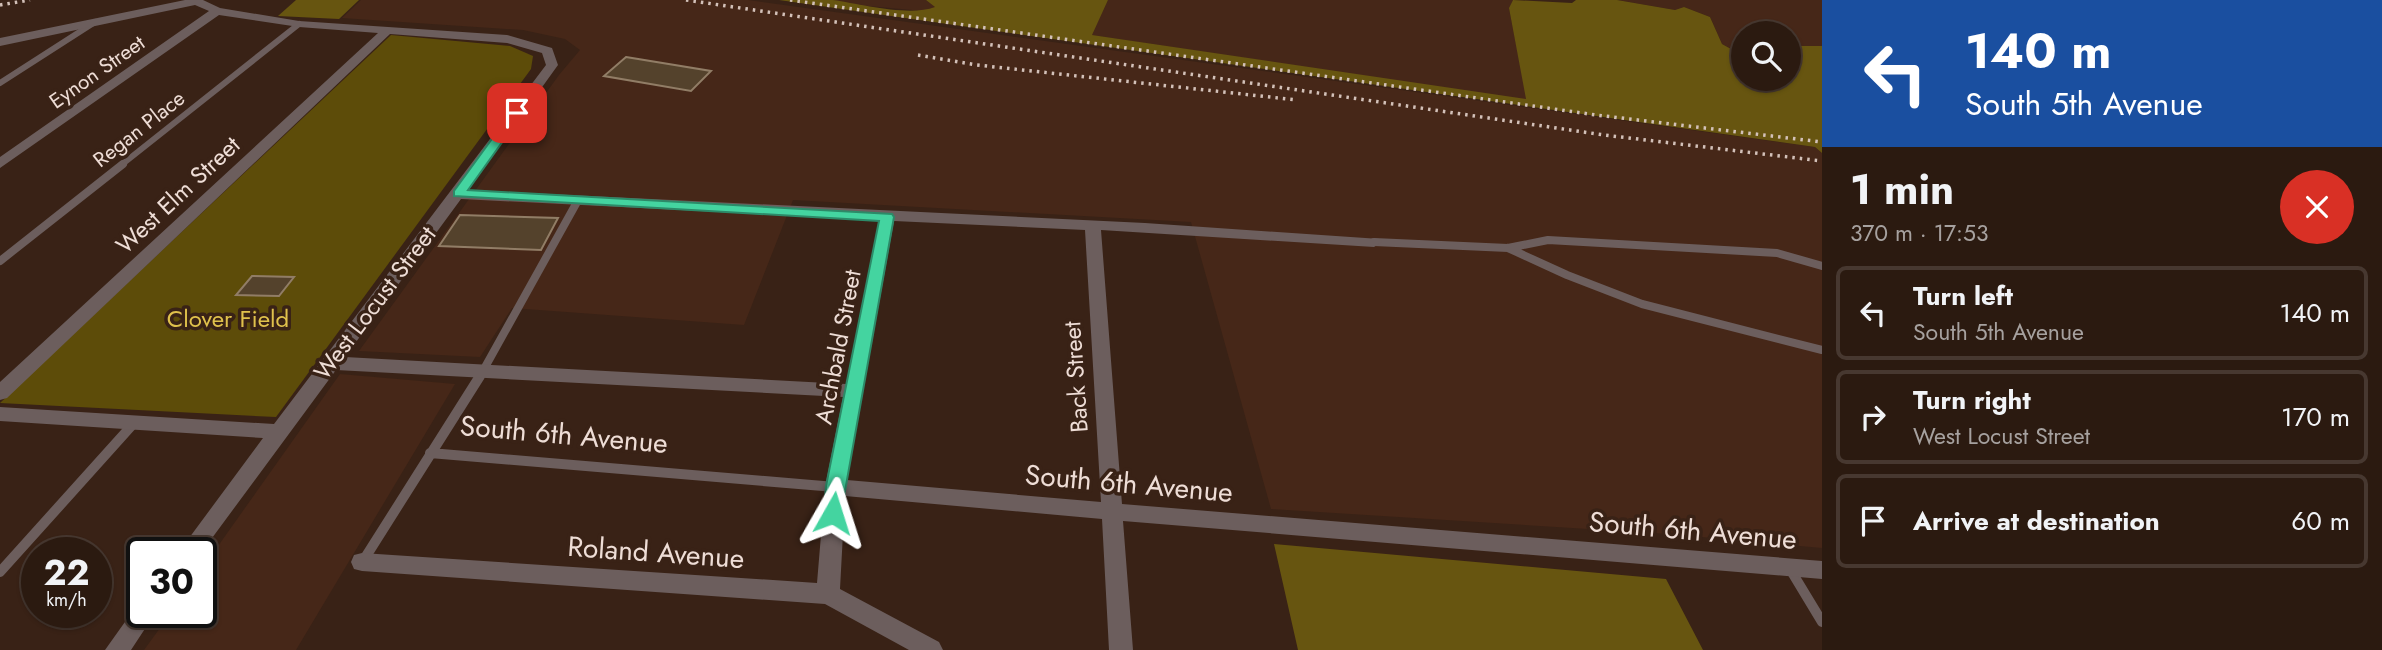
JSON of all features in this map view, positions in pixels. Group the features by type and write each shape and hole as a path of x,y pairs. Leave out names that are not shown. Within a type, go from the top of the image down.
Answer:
{"street":[{"path":"0,42 197,1 217,11 299,24 387,31"},
{"name":"Eynon Street","path":"0,164 217,11"},
{"name":"West Locust Street","path":"202,537 552,65 548,51 507,39 387,31"},
{"name":"West Elm Street","path":"0,393 387,31"},
{"path":"458,194 1374,242"},
{"name":"Archbald Street","path":"828,594 835,486 887,217"},
{"name":"Back Street","path":"1093,227 1121,650"},
{"path":"330,363 855,391"},
{"path":"0,414 279,432"},
{"name":"South 6th Avenue","path":"835,486 1111,512 1822,570"},
{"name":"Roland Avenue","path":"362,562 828,594 931,650"},
{"path":"117,650 133,628"}],"lane":[{"path":"0,83 96,21"},
{"name":"Regan Place","path":"0,261 299,24"},
{"path":"362,562 482,373 577,202"},
{"path":"1374,242 1508,248 1548,240 1777,253 1822,266"},
{"path":"1508,248 1567,275 1642,304 1822,350"},
{"path":"0,572 134,423"},
{"name":"South 6th Avenue","path":"430,453 835,486"},
{"path":"1789,567 1822,622"}],"shaded area":[{"path":"296,0 359,0 339,19 278,16"},
{"path":"361,0 748,0 1815,147 1822,153 1822,548 1669,534 1271,509 1191,222 793,200 744,325 512,308 480,357 359,351 559,75 580,50 565,39 523,30 342,18"},
{"path":"779,0 833,0 912,11 935,7 926,0 1108,0 1092,35 1526,99 1509,8 1513,0 1572,3 1576,0 1617,0 1675,10 1684,7 1710,17 1722,44 1731,49 1731,91 1801,91 1801,46 1822,46 1822,153 1815,147"},
{"path":"832,0 926,0 936,7 923,11"},
{"path":"1108,0 1513,0 1509,8 1527,100 1091,35"},
{"path":"1617,0 1822,0 1822,46 1801,46 1801,21 1731,21 1731,49 1722,44 1710,17 1684,7 1675,10"},
{"path":"340,374 455,384 296,650 144,650 160,628 217,628 217,547"},
{"path":"1274,544 1666,579 1703,650 1298,650"}],"green space":[{"name":"Clover Field","path":"391,35 510,46 533,56 531,69 276,417 0,403"}],"building":[{"path":"626,57 711,71 691,91 604,76"},
{"path":"460,215 558,218 541,250 439,246"},
{"path":"252,276 294,277 279,296 236,295"}],"railway":[{"path":"0,5 30,0"},
{"path":"686,0 1604,135 1822,161"},
{"path":"790,0 1596,115 1822,142"},
{"path":"918,55 977,65 1297,100"}],"route":[{"path":"517,113 458,194 887,217 835,486 833,513"}]}
